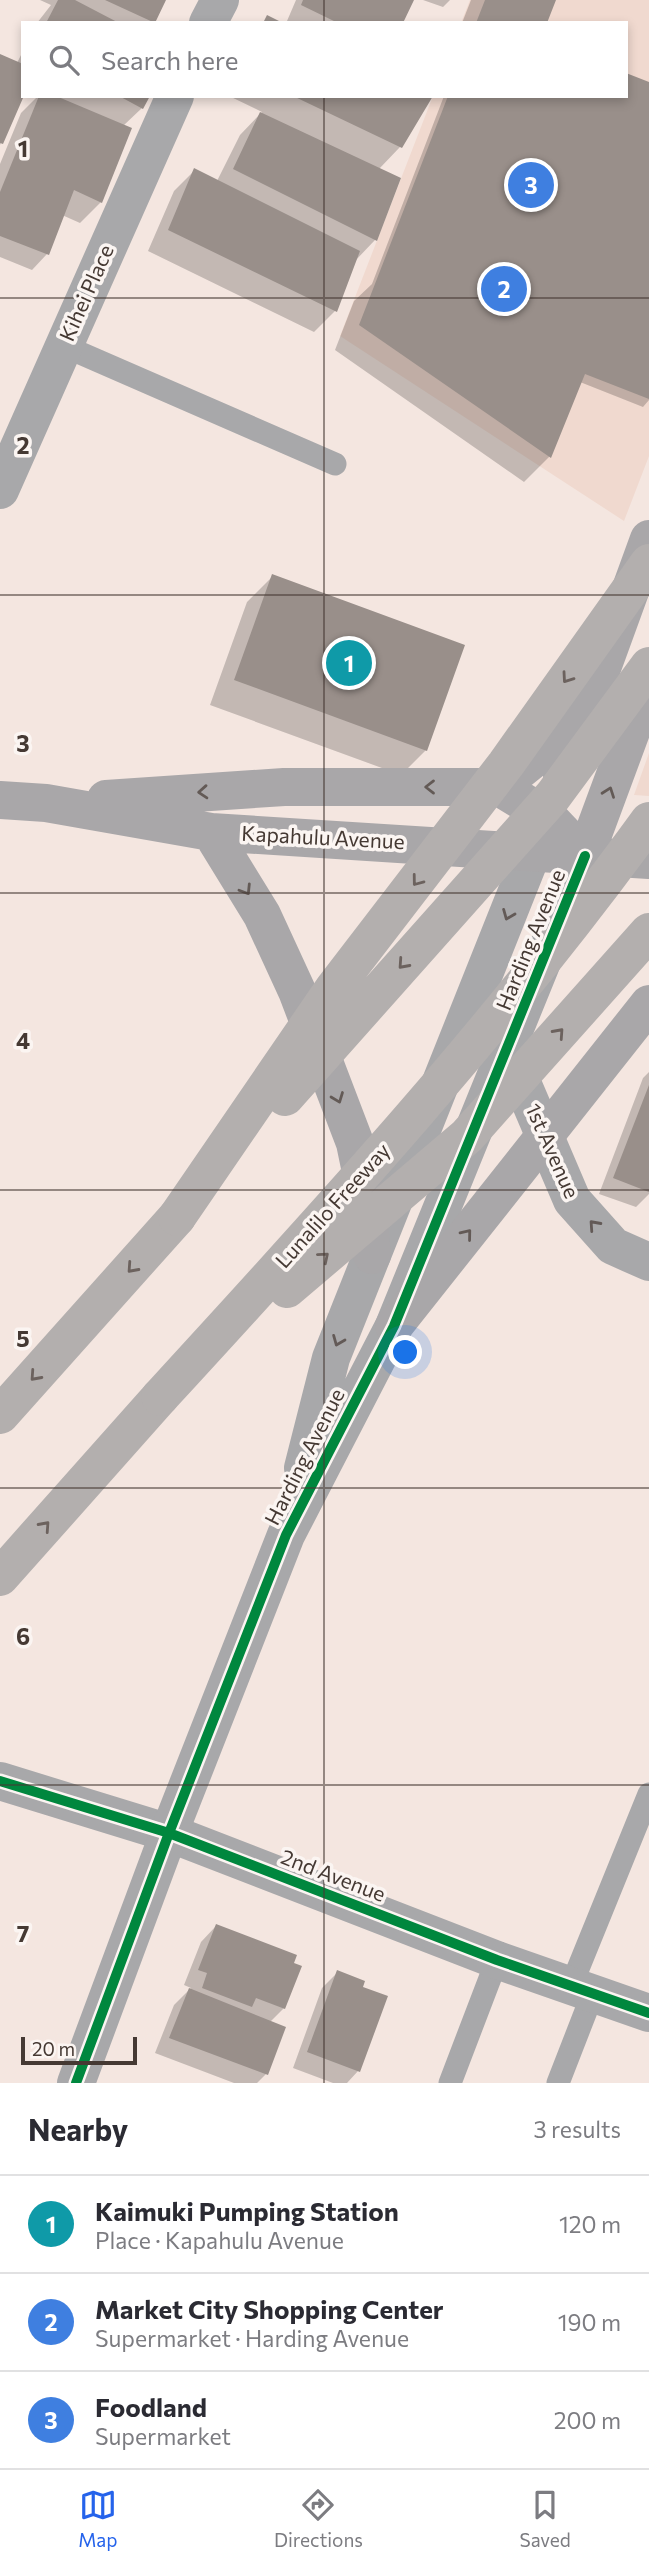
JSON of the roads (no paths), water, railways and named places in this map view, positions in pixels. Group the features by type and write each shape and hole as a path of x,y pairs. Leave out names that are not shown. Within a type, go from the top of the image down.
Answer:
{"highway":[{"path":"177,1217 334,988 506,764 649,563"},
{"path":"0,1415 553,796 649,666"},
{"name":"Lunalilo Freeway","path":"0,1577 160,1396 347,1194 531,976 649,821"},
{"path":"160,1396 467,1136 649,932"}],"main road":[{"name":"Harding Avenue","path":"533,851 548,817 649,539"},
{"name":"Harding Avenue","path":"586,856 649,683"},
{"path":"499,787 583,719"},
{"path":"46,803 284,787 499,787 548,817 586,856"},
{"name":"Kapahulu Avenue","path":"0,800 46,803 211,832 649,860"},
{"path":"211,832 262,915 297,991 351,1130 367,1201 372,1255"},
{"path":"394,1326 649,1004"}],"street":[{"path":"209,21 220,0"},
{"name":"Kihei Place","path":"0,490 174,98"},
{"name":"Harding Avenue","path":"286,1535 331,1358 533,851"},
{"name":"Harding Avenue","path":"76,2083 169,1833 286,1535 394,1326 586,856"},
{"name":"1st Avenue","path":"508,1048 572,1200 612,1246 649,1262"},
{"name":"2nd Avenue","path":"0,1781 169,1833 497,1960 649,2013"}],"lane":[{"path":"64,346 335,464"},
{"path":"558,2083 582,1990 649,1794"},
{"path":"450,2083 497,1960"}],"place":[{"name":"Foodland","path":"531,185"},
{"name":"Market City Shopping Center","path":"504,289"},
{"name":"Kaimuki Pumping Station","path":"349,663"}]}
